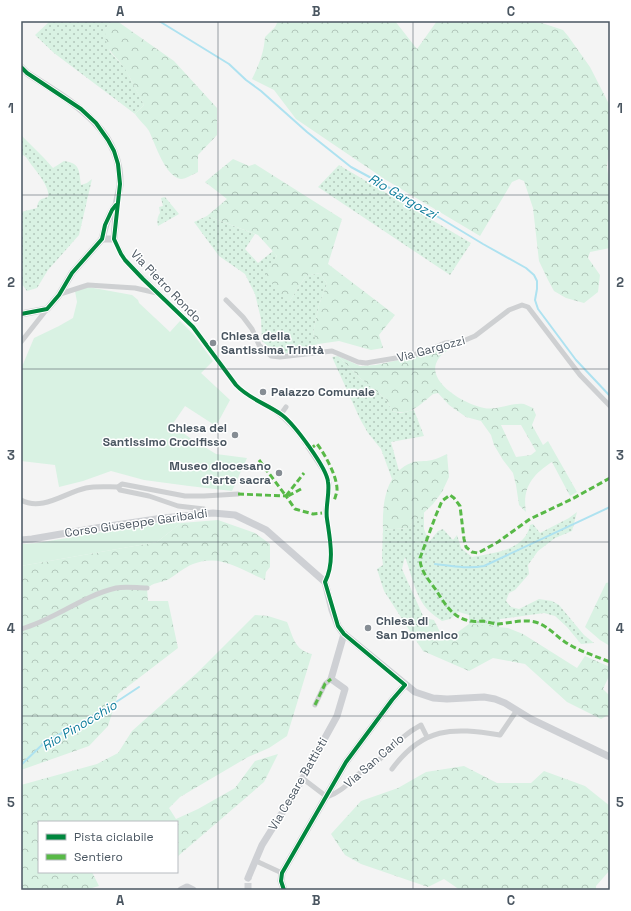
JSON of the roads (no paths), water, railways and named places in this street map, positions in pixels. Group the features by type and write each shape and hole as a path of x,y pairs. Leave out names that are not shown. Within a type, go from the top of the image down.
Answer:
{"main road":[{"name":"Corso Giuseppe Garibaldi","path":"21,540 163,518 207,513 226,513 235,515 266,530 325,582"},
{"path":"325,582 336,621 344,634 414,692 426,697 484,697 495,699 610,757"},
{"path":"331,678 344,634"},
{"name":"Via Cesare Battisti","path":"248,878 262,845 294,794 338,716 345,689 331,678"},
{"path":"284,890 281,880 282,873 346,762 405,685"},
{"path":"181,890 187,887 193,890"}],"street":[{"path":"21,67 27,73 81,109 96,123 114,150 118,164 120,184 116,205 117,213 114,239 102,240"},
{"path":"21,342 59,295 72,273 102,240 105,225 116,205"},
{"name":"Via Pietro Rondo","path":"114,239 125,260 193,327 236,385 244,393 281,414 299,434"},
{"path":"59,295 88,285 135,288 158,293"},
{"name":"Via Gargozzi","path":"226,300 244,317 252,329 259,345 271,356 280,357 332,351 358,362 366,363 408,356 424,352 445,343 463,341 475,336 509,310 522,305 528,307 580,376 610,406"},
{"path":"21,314 47,309"},
{"path":"281,414 286,407"},
{"path":"308,447 326,474 329,483 326,510"},
{"path":"21,500 30,504 45,503 88,488 118,487 120,484 185,496 238,494"},
{"path":"118,487 120,490 149,496 178,506 204,509 207,513"},
{"path":"325,582 328,575 331,541 327,522"},
{"path":"21,629 117,588 147,588"},
{"path":"21,624 32,625"},
{"path":"315,705 325,684 331,678"},
{"path":"392,769 400,758 427,737 444,732 472,730 500,735 517,710"},
{"name":"Via San Carlo","path":"327,797 339,792 362,772 378,762 397,741 410,731 421,725 427,737"},
{"path":"302,778 327,797"},
{"path":"256,861 282,873"}],"waterway":[{"name":"Rio Gargozzi","path":"159,21 229,64 307,132 351,167 397,192 526,268 534,275 537,281 535,300 538,309 576,360 610,396"},
{"path":"435,564 466,567 484,566 610,507"},
{"name":"Rio Pinocchio","path":"21,765 45,742 98,714 139,687"}],"tunnel":[{"path":"299,434 308,447"},
{"path":"326,510 327,522"},
{"path":"248,878 248,890"}],"place":[{"name":"Chiesa della Santissima Trinità","path":"213,343"},
{"name":"Palazzo Comunale","path":"263,392"},
{"name":"Chiesa del Santissimo Crocifisso","path":"235,435"},
{"name":"Museo diocesano d'arte sacra","path":"279,473"},
{"name":"Chiesa di San Domenico","path":"368,628"}]}
